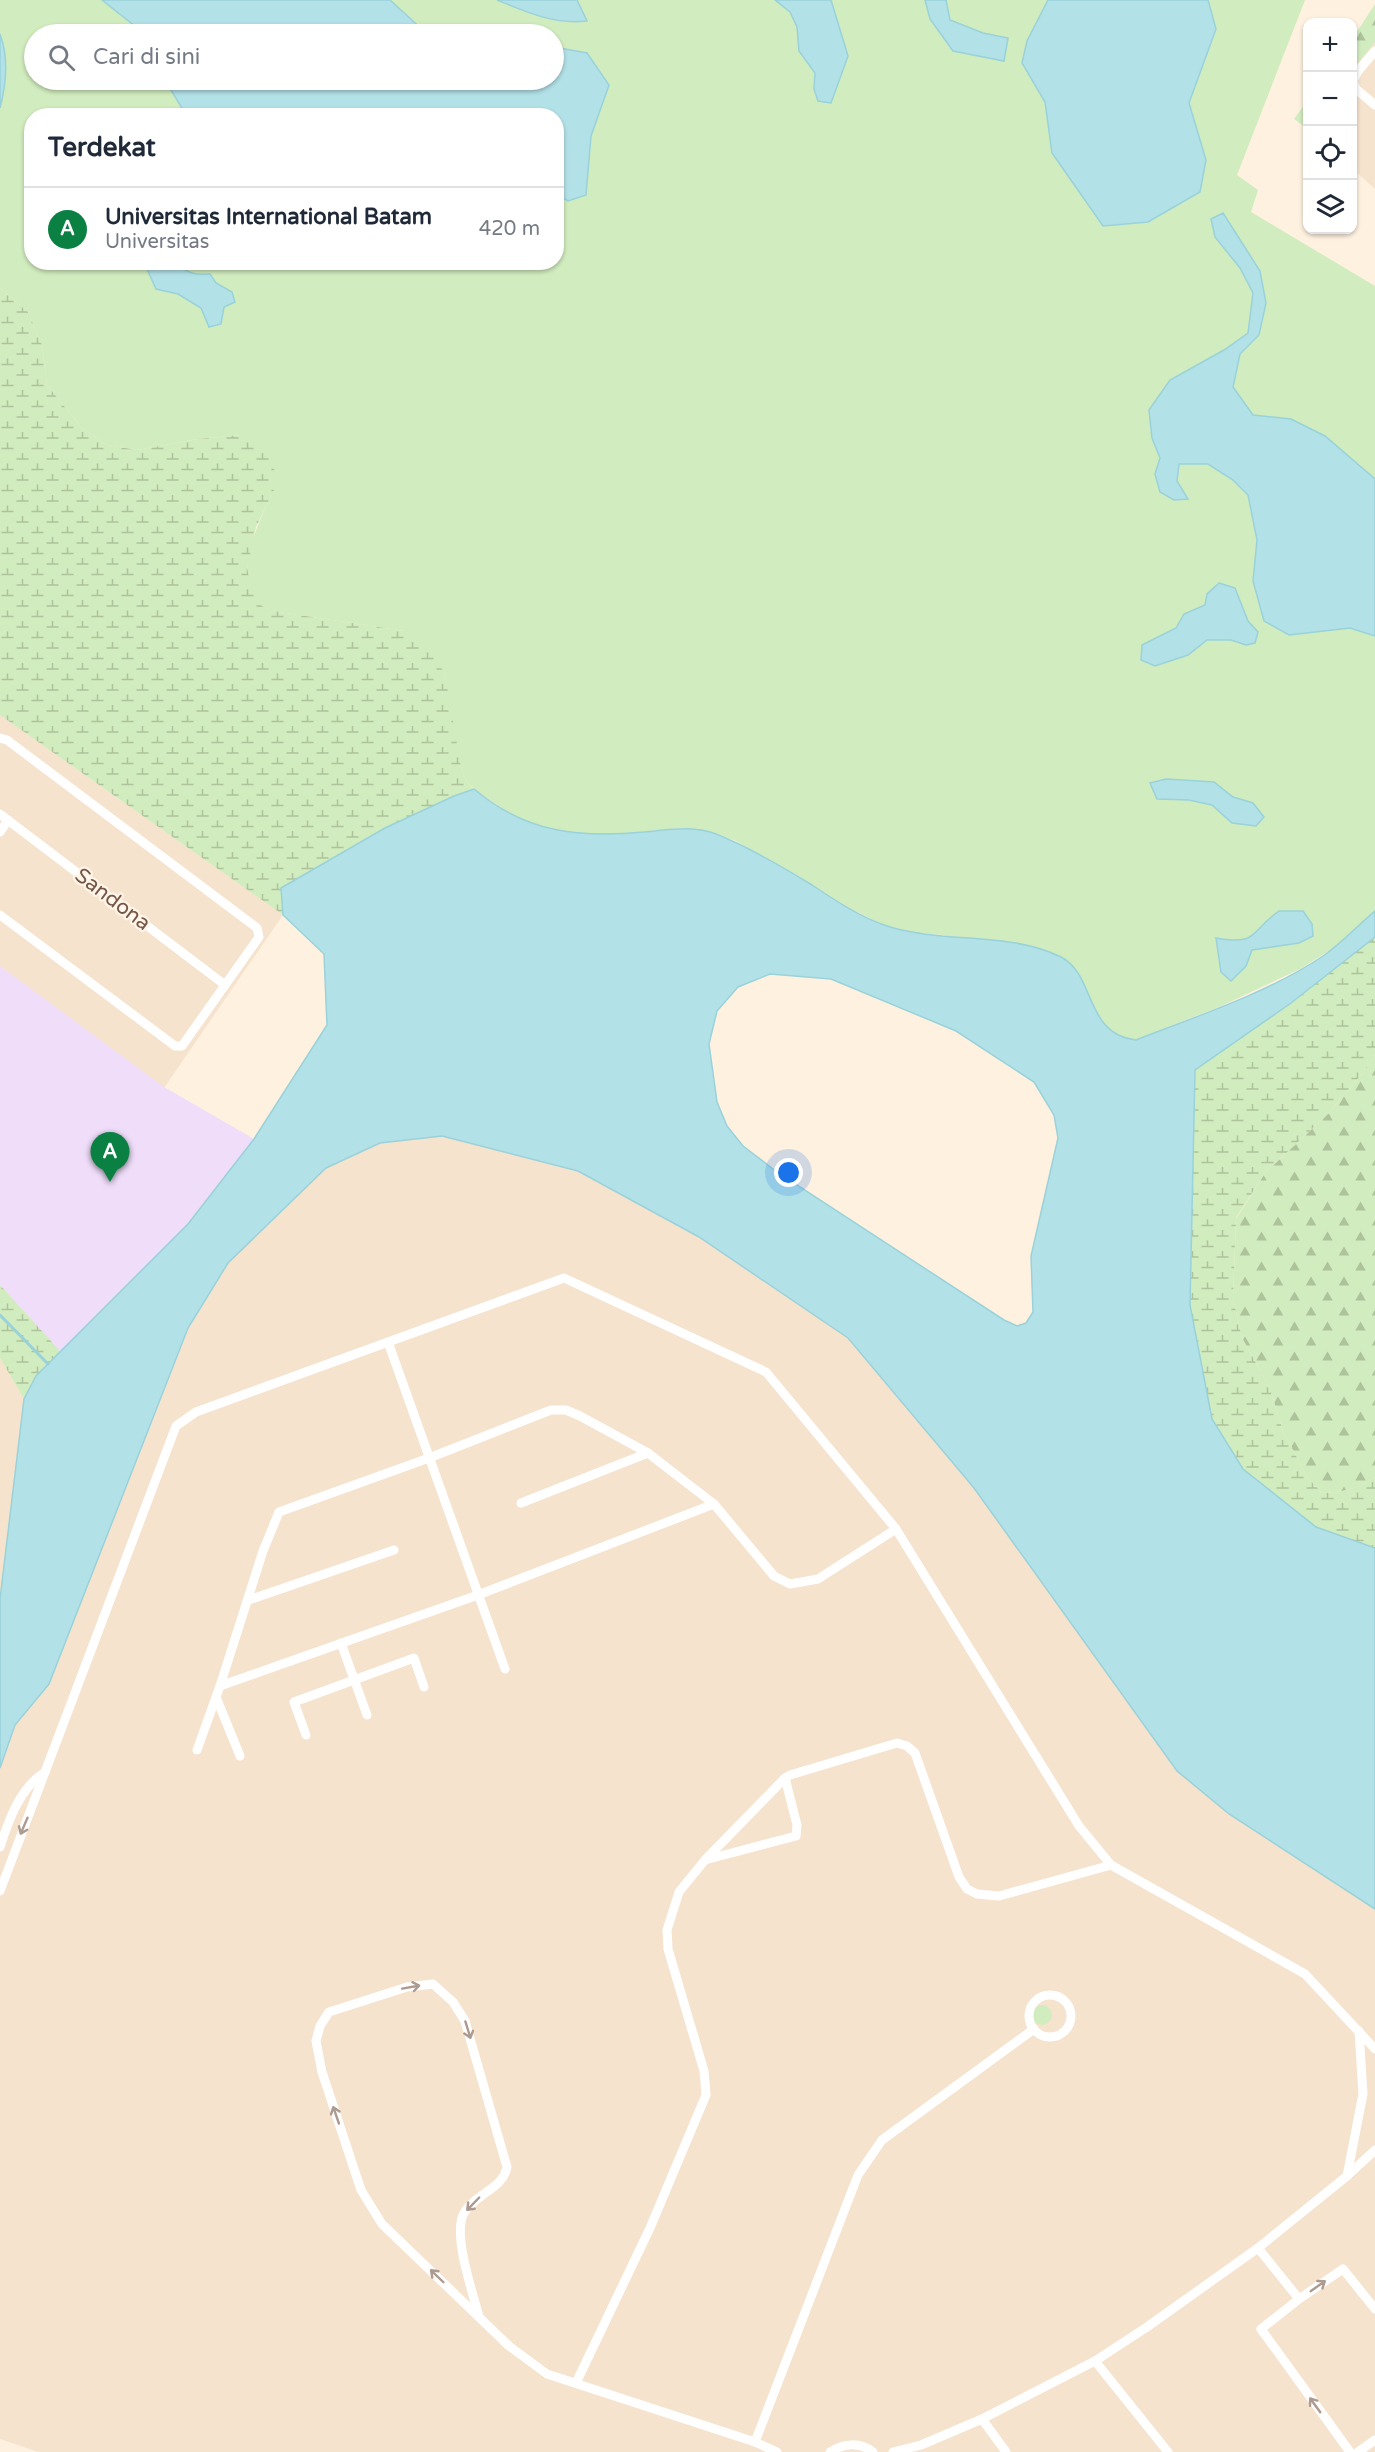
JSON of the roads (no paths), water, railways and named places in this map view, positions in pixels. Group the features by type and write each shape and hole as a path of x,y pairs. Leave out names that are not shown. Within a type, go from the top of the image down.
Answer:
{"street":[{"path":"1375,51 1358,71 1353,81 1356,89 1375,105"},
{"path":"0,738 7,740 256,928 259,937 185,1045 175,1046 0,915"},
{"name":"Sandona","path":"0,813 225,985"},
{"path":"0,832 8,820"},
{"path":"0,1891 176,1426 196,1412 564,1278 766,1372 896,1529 1079,1826 1112,1865 1305,1974 1375,2049"},
{"path":"388,1342 505,1668"},
{"path":"197,1750 249,1600 263,1551 279,1512 429,1458 551,1410 566,1410 580,1416 648,1453 714,1504 774,1576 790,1584 818,1580 896,1529"},
{"path":"521,1503 648,1453"},
{"path":"220,1686 478,1595 714,1504"},
{"path":"249,1600 394,1550"},
{"path":"341,1643 367,1715"},
{"path":"306,1735 294,1702 414,1659 424,1687"},
{"path":"216,1697 240,1756"},
{"path":"576,2383 650,2228 706,2095 704,2071 668,1949 667,1930 679,1892 705,1860 785,1778 897,1743 907,1746 915,1753 959,1877 967,1889 977,1894 999,1896 1112,1865"},
{"path":"0,1847 21,1797 32,1781 45,1772"},
{"path":"705,1860 796,1836 797,1826 785,1778"},
{"path":"479,2317 463,2250 460,2231 462,2219 471,2204 503,2180 507,2167 465,2021 453,2002 433,1984 407,1987 329,2012 320,2026 316,2041 322,2072 361,2190 382,2224 509,2346 547,2373 755,2442 777,2452"},
{"path":"1043,1996 1056,1996 1067,2004 1070,2010 1069,2023 1060,2034 1046,2036 1034,2029 1029,2016 1030,2009 1038,1999 1043,1996"},
{"path":"755,2442 858,2175 882,2140 1034,2029"},
{"path":"1347,2176 1363,2094 1359,2031"},
{"path":"893,2452 921,2445 982,2419 1095,2361 1258,2248 1347,2176 1375,2150"},
{"path":"1258,2248 1299,2299"},
{"path":"1350,2452 1261,2331 1299,2299 1343,2269 1375,2309"},
{"path":"1095,2361 1168,2452"},
{"path":"982,2419 1006,2452"},
{"path":"1358,2452 1375,2440"},
{"path":"830,2452 849,2444 860,2445 873,2452"},
{"path":"912,2452 921,2445"}],"water":[{"path":"102,0 390,0 416,24 132,24"},
{"path":"497,0 577,0 587,21 552,19"},
{"path":"775,0 831,0 848,56 831,103 818,101 814,89 815,73 799,51 797,27 790,12"},
{"path":"925,0 946,0 950,20 983,33 1008,38 1004,61 953,51 930,19"},
{"path":"1048,0 1208,0 1216,29 1189,103 1206,160 1200,192 1148,222 1103,226 1052,153 1045,102 1022,63 1027,41"},
{"path":"0,34 5,52 6,71 0,108"},
{"path":"564,49 587,53 609,85 591,136 586,195 568,201 564,198 564,108 182,108 171,90 564,90"},
{"path":"1223,213 1260,271 1266,303 1259,335 1240,354 1233,387 1253,415 1291,419 1325,436 1375,479 1375,636 1350,628 1289,635 1264,621 1253,581 1257,540 1248,495 1233,480 1208,464 1179,464 1177,481 1188,499 1174,500 1160,492 1155,474 1160,458 1152,438 1149,410 1170,380 1224,350 1248,333 1253,293 1240,268 1215,237 1211,219"},
{"path":"147,270 185,270 192,273 210,274 216,283 232,292 235,302 224,307 221,324 209,327 201,308 178,294 156,289"},
{"path":"1219,583 1235,588 1248,621 1258,632 1255,643 1246,645 1231,640 1207,640 1188,655 1155,666 1141,660 1142,645 1176,628 1184,614 1205,605 1207,594"},
{"path":"1166,779 1214,782 1233,797 1253,803 1264,817 1256,826 1232,823 1212,805 1189,800 1157,799 1150,783"},
{"path":"474,789 513,815 534,824 575,833 620,834 680,829 707,831 753,851 848,908 887,926 930,935 997,941 1041,949 1061,957 1072,965 1107,1027 1119,1035 1136,1040 1232,1003 1280,981 1330,951 1375,911 1375,937 1291,1003 1195,1070 1190,1305 1212,1419 1243,1469 1316,1527 1375,1548 1375,1909 1229,1814 1177,1771 974,1488 848,1338 699,1237 578,1171 442,1136 380,1143 326,1168 228,1263 188,1328 49,1684 15,1725 0,1768 0,1599 24,1399 36,1376 188,1224 254,1139 327,1025 324,954 283,915 281,888 385,828","holes":["770,974 831,979 956,1031 1034,1082 1054,1115 1058,1138 1031,1256 1033,1312 1026,1323 1017,1326 1004,1320 777,1172 743,1146 727,1126 717,1102 709,1044 717,1011 738,987"]},
{"path":"1279,911 1303,911 1312,924 1313,936 1299,943 1252,950 1246,966 1231,981 1221,972 1216,938 1240,940 1247,938"}],"waterway":[{"path":"0,1315 48,1364"}],"place":[{"name":"Universitas International Batam","path":"110,1182"}]}
